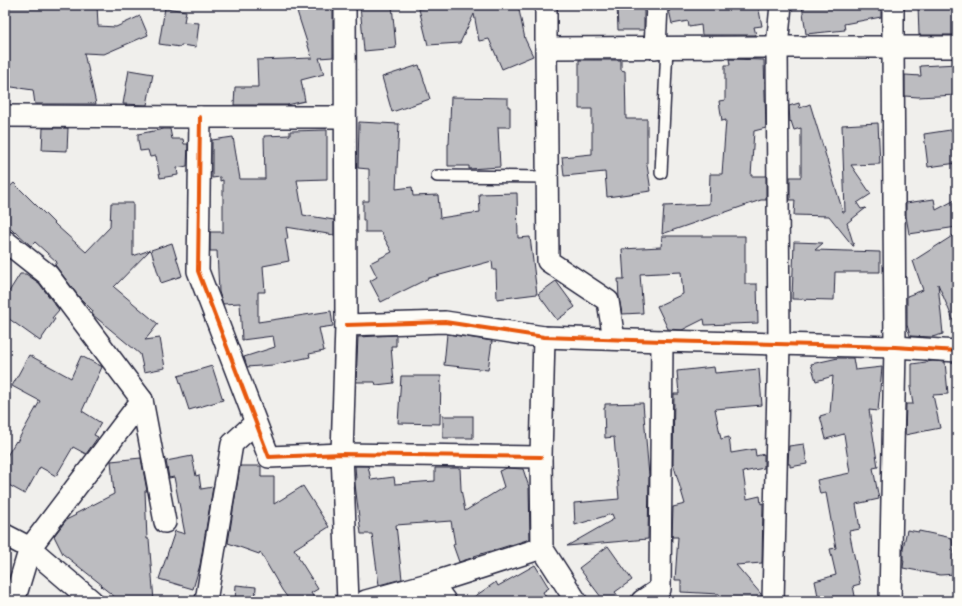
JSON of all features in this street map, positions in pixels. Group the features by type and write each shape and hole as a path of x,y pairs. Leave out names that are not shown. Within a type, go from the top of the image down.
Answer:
{"street":[{"path":"345,5 344,117 346,325 342,454 348,601"},
{"path":"546,5 548,261 608,301 614,339"},
{"path":"657,5 661,48"},
{"path":"773,601 779,344 777,47 781,5"},
{"path":"890,601 895,347 893,5"},
{"path":"546,48 957,47"},
{"path":"5,116 344,117"},
{"path":"200,117 198,271 269,457 342,454 541,457"},
{"path":"5,241 48,275 142,400 165,522"},
{"path":"346,325 445,322 544,337 895,347 957,351"},
{"path":"544,337 541,457 542,548 576,601"},
{"path":"642,601 660,589 662,341"},
{"path":"14,601 30,548 142,400"},
{"path":"206,601 232,444 255,423"},
{"path":"5,535 30,548 92,601"},
{"path":"366,601 432,583 542,548"},
{"path":"432,583 445,601"}],"lane":[{"path":"661,48 661,173"},
{"path":"437,176 547,177"}],"building":[{"path":"5,5 97,5 98,26 116,27 140,16 148,35 104,54 84,53 96,104 35,104 33,90 5,86"},
{"path":"295,5 333,5 333,57 319,58 324,74 301,80 305,101 287,105 234,105 235,87 258,87 257,60 312,58"},
{"path":"360,5 392,5 396,48 364,51"},
{"path":"436,5 518,5 525,39 533,56 502,69 489,39 479,41 474,14 460,43 428,45 419,9"},
{"path":"617,5 644,5 644,30 618,30"},
{"path":"669,5 684,5 684,8 708,5 758,5 762,26 754,27 756,35 702,35 701,25 689,27 688,21 672,24"},
{"path":"802,5 881,5 881,17 844,24 845,30 806,34"},
{"path":"918,5 957,5 957,35 919,35"},
{"path":"165,8 186,11 184,22 199,23 196,47 181,45 180,47 159,44"},
{"path":"729,59 764,60 766,128 754,131 751,176 766,176 766,200 761,200 662,234 664,206 709,204 710,174 722,174 726,120 722,121 719,101 725,100 725,65 730,65"},
{"path":"579,60 621,60 621,70 625,71 626,119 647,119 647,165 651,191 607,197 605,172 564,176 562,157 592,154 592,109 579,109"},
{"path":"957,64 957,95 918,97 905,96 905,75 921,76 920,66"},
{"path":"419,65 430,99 392,112 382,77"},
{"path":"129,70 153,74 147,105 123,104"},
{"path":"451,97 508,98 508,107 510,107 510,127 498,127 500,167 469,169 469,166 448,166"},
{"path":"799,103 800,108 810,104 843,212 845,212 842,125 878,123 880,164 851,165 871,194 857,203 861,209 866,208 847,223 854,246 829,216 794,215 795,200 790,200 790,177 801,177 801,128 794,130 791,121 790,122 789,106"},
{"path":"359,122 399,124 396,189 412,187 413,196 438,195 440,218 480,212 479,194 517,193 518,238 530,237 537,294 497,299 496,270 493,270 492,261 429,278 381,302 370,281 377,277 370,263 392,252 381,232 365,232 365,220 363,220 363,201 369,201 369,169 358,168"},
{"path":"43,128 68,128 67,151 42,150"},
{"path":"170,129 172,139 183,139 184,144 188,144 187,166 177,168 178,175 160,178 156,156 150,157 148,150 140,151 138,134"},
{"path":"957,129 957,163 928,167 924,134"},
{"path":"327,130 327,179 297,180 303,215 334,220 334,235 286,227 288,239 285,239 289,261 263,266 265,292 258,292 258,322 331,311 333,326 319,328 324,351 309,354 310,357 273,365 247,367 244,357 275,347 273,336 242,340 240,303 223,304 219,292 217,251 210,251 210,232 223,232 223,180 220,181 220,177 212,178 212,140 233,137 240,179 265,179 264,136 290,135 290,131"},
{"path":"14,183 57,226 86,252 110,227 111,203 133,203 133,256 150,250 114,287 158,324 145,340 160,338 165,368 144,372 140,354 93,315 93,311 79,297 55,265 57,262 35,242 31,246 5,223 5,191"},
{"path":"934,199 936,210 957,199 957,227 909,234 906,216 906,203"},
{"path":"957,233 957,329 938,284 943,334 932,337 910,336 907,325 907,296 923,290 913,261"},
{"path":"662,236 745,236 745,284 757,284 758,323 705,325 704,319 682,330 668,329 657,306 683,294 681,272 640,274 643,313 622,314 618,279 624,279 622,249 661,247"},
{"path":"794,242 823,243 815,250 880,252 880,272 835,272 834,300 792,299"},
{"path":"172,243 182,276 161,283 151,250"},
{"path":"20,274 26,274 39,283 59,310 52,318 55,319 40,341 5,316 5,298"},
{"path":"556,281 575,307 557,320 538,294"},
{"path":"447,334 492,341 488,370 444,365"},
{"path":"396,335 396,346 391,346 394,383 376,385 375,382 356,382 358,337"},
{"path":"29,355 71,378 81,356 101,366 102,367 82,411 101,423 94,435 98,437 86,454 73,447 56,476 40,467 25,494 5,483 5,459 16,441 17,442 40,401 12,386"},
{"path":"838,358 853,358 855,370 882,367 878,411 869,410 878,467 873,468 879,499 856,504 860,529 849,531 860,584 853,586 856,601 819,601 815,581 836,575 830,549 836,548 826,493 820,494 817,480 850,473 844,434 826,439 820,416 830,413 833,376 816,381 811,364"},
{"path":"933,361 945,362 948,394 933,395 940,428 905,435 906,404 913,404 910,387 912,387 912,364"},
{"path":"212,366 223,400 189,410 178,376"},
{"path":"714,367 715,373 759,369 762,405 715,409 721,439 729,437 731,453 755,449 756,456 764,454 764,468 743,472 747,499 760,496 761,504 763,503 762,563 736,565 761,594 761,601 724,601 719,594 681,592 681,580 675,580 678,537 672,537 673,507 685,504 673,463 674,394 679,394 677,371"},
{"path":"401,376 441,376 440,424 398,423"},
{"path":"643,403 649,476 648,539 567,546 614,519 612,514 575,525 574,503 619,499 614,437 605,438 605,404"},
{"path":"443,416 473,416 473,438 443,438"},
{"path":"804,444 807,464 790,467 790,464 788,464 789,446"},
{"path":"192,456 196,476 199,475 201,489 213,487 200,565 193,589 159,579 175,531 185,534 174,477 169,478 166,461"},
{"path":"141,458 147,491 145,491 147,539 149,539 154,601 120,601 63,554 54,536 66,520 114,494 111,461"},
{"path":"240,466 261,466 261,477 274,477 274,504 303,486 329,527 294,549 318,589 311,593 316,601 290,601 260,552 259,554 228,543"},
{"path":"355,466 368,466 371,480 394,477 395,484 435,481 435,468 460,468 461,489 465,511 504,487 499,471 507,468 523,469 529,487 530,539 459,562 453,545 455,544 451,521 396,525 402,579 379,585 372,534 361,534 355,484"},
{"path":"907,530 952,538 956,574 940,575 903,568 903,548"},
{"path":"608,546 632,580 615,592 622,601 604,601 579,568"},
{"path":"535,565 549,588 543,592 548,601 468,601 496,582 498,586"},
{"path":"236,585 256,587 255,601 235,601"}],"cycle path":[{"path":"200,117 198,271 269,457 342,454 541,457"},
{"path":"346,325 445,322 544,337 895,347 957,351"}]}
